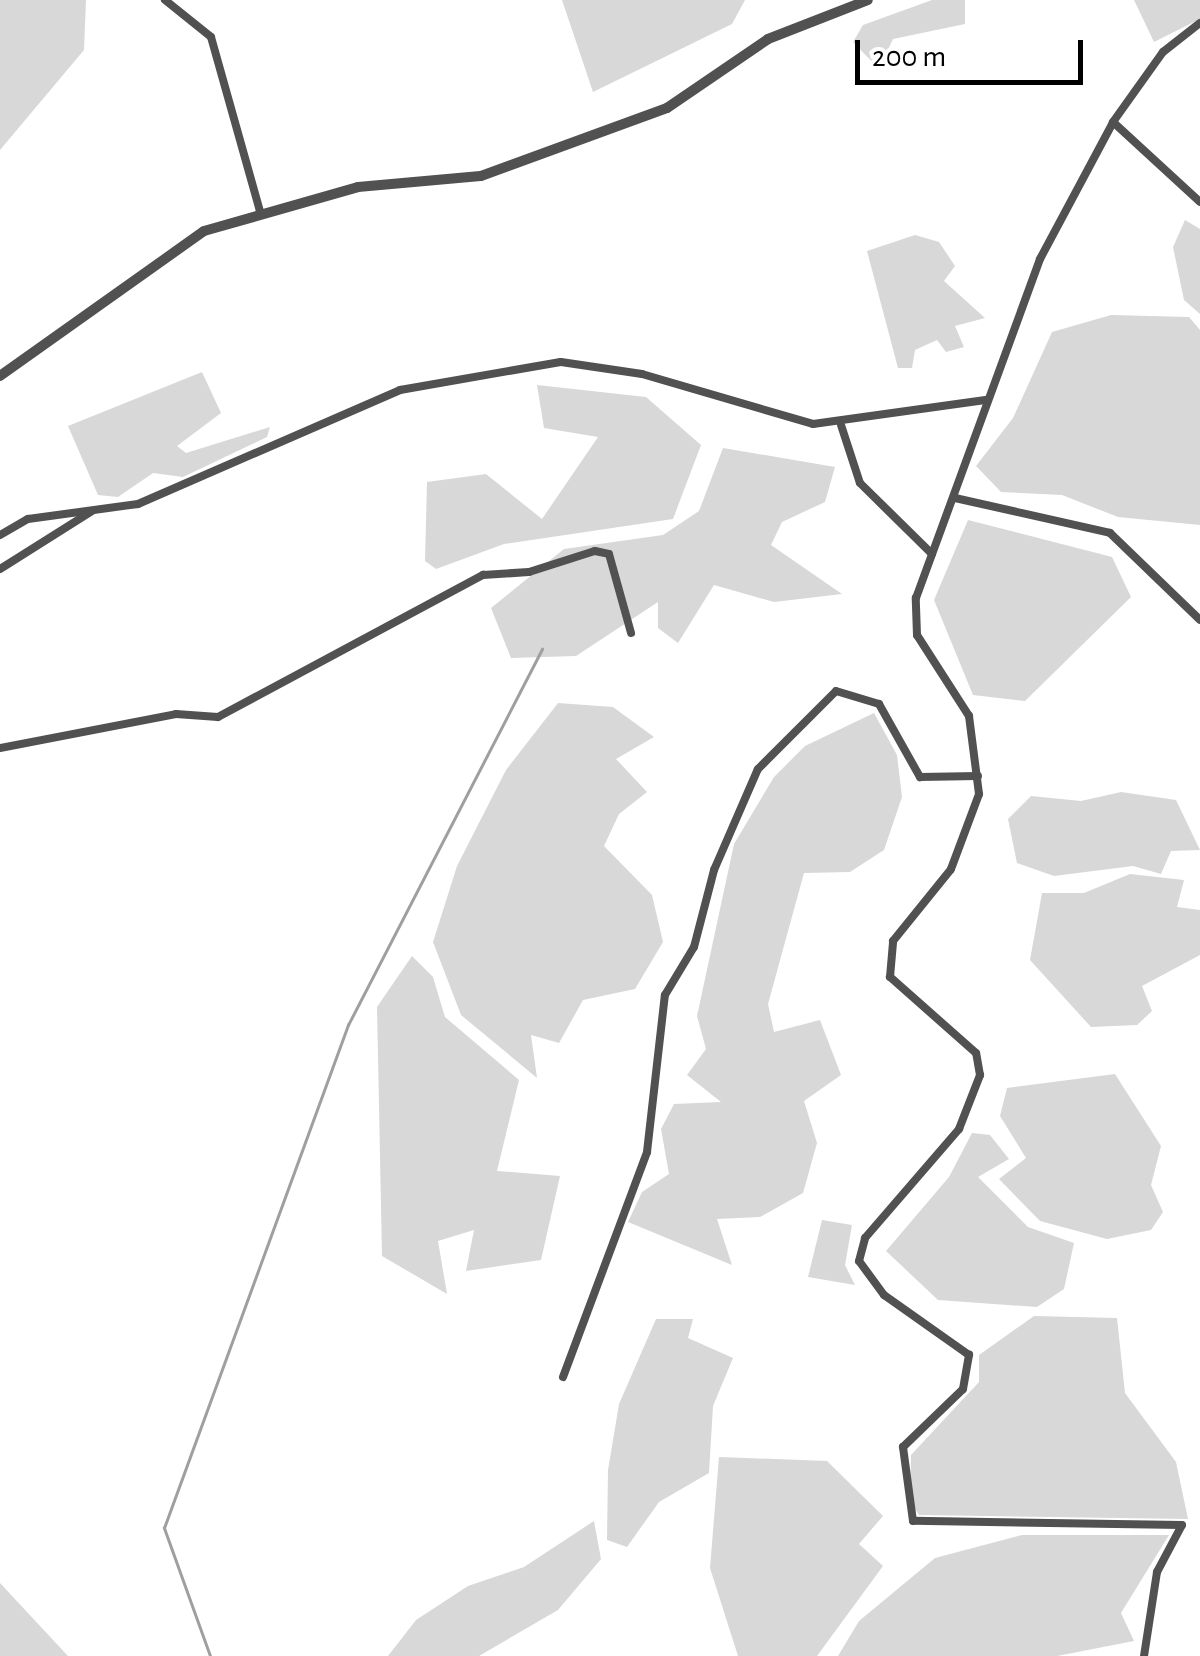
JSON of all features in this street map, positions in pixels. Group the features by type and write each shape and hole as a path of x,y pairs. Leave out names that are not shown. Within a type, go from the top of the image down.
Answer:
{"street":[{"path":"165,0 211,37 261,215"},
{"path":"0,376 184,241 358,187 482,176 667,108 768,39 868,0"},
{"path":"1144,1656 1157,1572 1182,1525 913,1521 903,1447 963,1389 969,1355 861,1273 865,1238 959,1129 977,1091 976,1053 910,1002 890,977 890,957 969,835 978,776 969,716 912,618 986,400 1040,260 1114,122 1163,52 1200,22"},
{"path":"1114,122 1200,202"},
{"path":"0,535 28,519 138,504 400,390 561,362 840,425 986,400"},
{"path":"840,425 860,483 932,554"},
{"path":"954,498 1110,534 1200,620"},
{"path":"0,569 96,509"},
{"path":"0,748 176,714 218,717 483,574 530,572 595,551 609,554 632,633"},
{"path":"564,1377 648,1152 665,995 694,948 714,870 758,769 836,691 879,704 920,778 978,776"}],"shaded area":[{"path":"0,0 86,0 84,50 0,150"},
{"path":"562,0 745,0 732,24 593,92"},
{"path":"932,0 965,0 965,24 893,39 879,69 853,42 863,25"},
{"path":"1134,0 1200,0 1200,19 1154,42"},
{"path":"1185,220 1200,229 1200,314 1184,300 1173,247"},
{"path":"915,235 939,242 955,266 944,281 985,318 955,326 964,347 946,352 937,340 915,350 912,368 898,368 867,251"},
{"path":"1111,315 1189,317 1200,330 1200,525 1118,517 1062,495 1001,492 976,466 1013,418 1052,332"},
{"path":"202,372 221,413 177,446 186,453 270,427 267,437 183,477 153,473 118,497 98,495 68,426"},
{"path":"537,385 646,397 701,445 673,519 504,544 436,569 425,561 427,482 486,474 542,519 598,437 544,428"},
{"path":"723,448 835,467 825,502 782,522 771,545 842,594 774,602 714,585 678,643 658,628 658,602 576,656 511,658 491,608 564,549 663,535 699,511"},
{"path":"968,520 1112,557 1131,597 1025,701 973,695 934,600"},
{"path":"558,703 613,707 654,737 616,759 647,792 619,814 604,846 652,895 663,942 635,989 583,1000 559,1043 531,1035 537,1078 461,1015 433,942 457,866 506,770"},
{"path":"874,713 897,755 902,797 884,850 850,872 804,873 768,1004 774,1032 820,1020 841,1075 804,1101 817,1143 803,1193 760,1217 717,1219 732,1265 628,1222 642,1192 669,1174 661,1129 674,1104 721,1102 687,1075 706,1049 697,1016 734,844 774,777 805,746"},
{"path":"1121,792 1176,800 1200,850 1171,851 1161,874 1133,866 1054,876 1017,863 1008,819 1031,796 1081,801"},
{"path":"1130,874 1184,880 1177,907 1200,910 1200,955 1142,986 1152,1011 1137,1025 1091,1027 1030,960 1042,893 1084,893"},
{"path":"412,956 433,977 445,1017 519,1080 497,1171 560,1176 541,1260 466,1271 474,1230 438,1241 447,1294 382,1256 377,1007"},
{"path":"1115,1074 1161,1146 1151,1185 1163,1212 1151,1230 1107,1239 1040,1221 999,1179 1026,1158 1000,1116 1007,1088"},
{"path":"972,1133 990,1135 1009,1159 978,1177 1028,1227 1074,1243 1064,1289 1037,1307 938,1300 886,1251 949,1177"},
{"path":"822,1220 852,1225 845,1265 855,1285 808,1277"},
{"path":"1034,1316 1117,1318 1125,1393 1176,1462 1188,1519 919,1515 910,1501 911,1455 979,1382 979,1355"},
{"path":"656,1319 693,1319 688,1338 733,1358 713,1406 709,1473 659,1502 627,1547 607,1540 608,1470 619,1404"},
{"path":"719,1457 827,1461 883,1516 859,1544 883,1566 817,1656 738,1656 710,1568"},
{"path":"594,1521 601,1559 558,1610 479,1656 388,1656 416,1620 468,1586 524,1567"},
{"path":"1022,1535 1169,1535 1121,1613 1134,1641 1057,1656 838,1656 859,1621 935,1558"},
{"path":"0,1583 68,1656 0,1656"}],"waterway":[{"path":"210,1656 164,1528 348,1025 542,649"}]}
